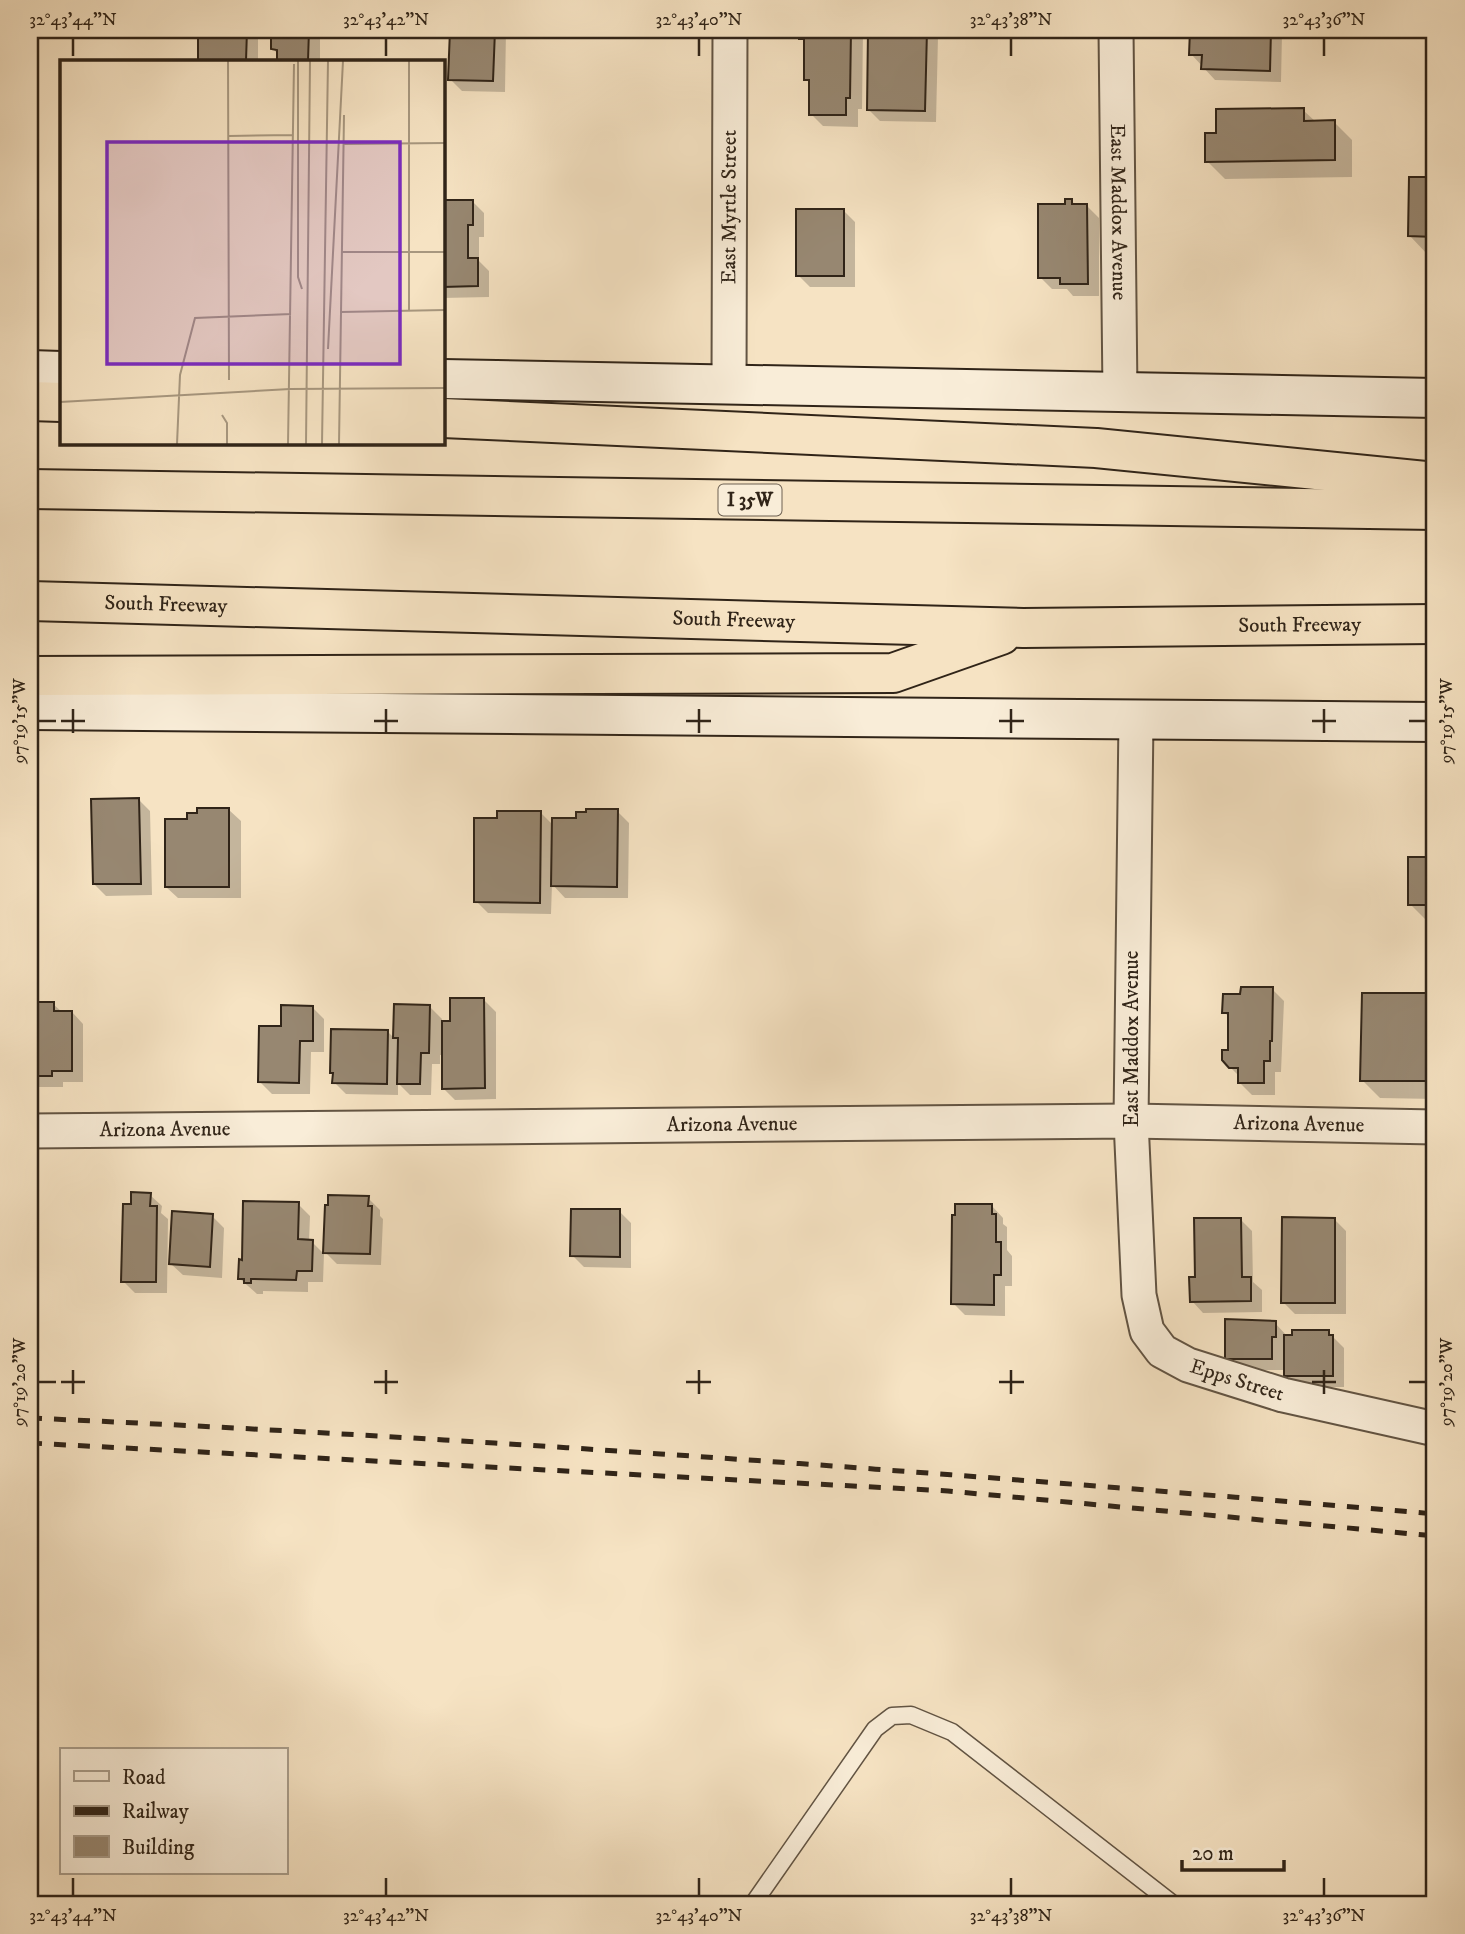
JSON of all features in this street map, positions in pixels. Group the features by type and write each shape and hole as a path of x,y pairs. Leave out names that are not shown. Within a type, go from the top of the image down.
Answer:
{"highway":[{"path":"30,401 60,402"},
{"path":"444,418 1096,448 1435,482"},
{"name":"I 35W","path":"30,489 1435,510"},
{"name":"South Freeway","path":"30,600 1023,628 1435,624"},
{"path":"30,676 893,673 1023,628"}],"main road":[{"path":"30,370 60,371"},
{"path":"444,379 1435,398"},
{"path":"30,710 1435,722"}],"street":[{"name":"East Myrtle Street","path":"729,385 730,30"},
{"name":"East Maddox Avenue","path":"1116,30 1119,393"},
{"name":"East Maddox Avenue","path":"1136,720 1131,1121 1139,1295 1147,1331 1162,1351"},
{"name":"Arizona Avenue","path":"30,1131 1131,1121 1435,1127"},
{"name":"Epps Street","path":"1162,1351 1188,1365 1283,1395 1435,1429"}],"lane":[{"path":"753,1904 875,1729 892,1716 911,1715 952,1732 1173,1904"}],"building":[{"path":"198,30 247,30 246,60 198,60"},
{"path":"271,30 309,30 308,60 277,60 277,50 271,49"},
{"path":"450,30 495,30 493,81 448,80"},
{"path":"799,30 851,30 850,98 846,98 846,115 809,115 809,80 804,80 804,39 799,39"},
{"path":"868,30 927,30 925,111 867,110"},
{"path":"1190,30 1271,30 1270,71 1201,69 1202,55 1189,55"},
{"path":"1304,108 1304,121 1335,120 1335,160 1205,162 1205,133 1216,133 1216,109"},
{"path":"1409,177 1435,177 1435,237 1408,236"},
{"path":"1065,199 1072,199 1072,204 1087,204 1088,284 1060,284 1060,278 1038,278 1038,204 1065,204"},
{"path":"444,200 473,200 473,225 468,225 468,258 478,258 478,286 444,287"},
{"path":"796,209 844,209 844,276 796,276"},
{"path":"139,798 141,884 93,884 91,799"},
{"path":"197,808 229,808 229,887 165,887 165,819 187,819 187,813 197,813"},
{"path":"586,809 618,809 617,887 551,886 552,818 576,818 576,812 586,812"},
{"path":"497,811 541,811 540,903 474,902 474,818 497,818"},
{"path":"1408,857 1435,857 1435,905 1408,905"},
{"path":"1241,987 1273,987 1272,1041 1270,1061 1264,1061 1264,1083 1238,1083 1238,1068 1229,1068 1222,1060 1222,1050 1228,1050 1228,1013 1222,1013 1223,994 1240,994"},
{"path":"1362,993 1427,993 1426,1081 1360,1081"},
{"path":"450,998 484,998 485,1088 442,1089 442,1021 450,1021"},
{"path":"32,1002 54,1002 54,1011 72,1011 72,1071 52,1071 52,1076 30,1076"},
{"path":"394,1004 430,1005 429,1053 421,1053 420,1084 397,1084 398,1038 393,1038"},
{"path":"281,1005 313,1006 313,1041 300,1041 299,1083 258,1082 259,1026 281,1026"},
{"path":"331,1029 388,1030 387,1084 332,1083"},
{"path":"131,1192 151,1193 150,1206 157,1206 156,1282 121,1282 123,1204 131,1204"},
{"path":"328,1195 369,1196 368,1206 372,1206 370,1254 323,1253 325,1205 328,1205"},
{"path":"243,1201 299,1202 298,1239 313,1240 312,1271 297,1271 296,1280 251,1279 251,1283 244,1283 244,1279 238,1279 239,1259 242,1260"},
{"path":"955,1204 992,1204 992,1214 996,1214 996,1242 1001,1242 1001,1275 994,1275 994,1305 951,1304 952,1215 955,1215"},
{"path":"571,1209 620,1209 620,1257 570,1256"},
{"path":"172,1211 213,1214 210,1267 169,1264"},
{"path":"1282,1217 1335,1218 1335,1303 1281,1303"},
{"path":"1194,1218 1241,1218 1242,1277 1251,1277 1251,1301 1190,1302 1189,1277 1195,1277"},
{"path":"1225,1319 1276,1321 1276,1337 1272,1337 1272,1359 1225,1359"},
{"path":"1292,1330 1329,1330 1329,1335 1333,1335 1333,1376 1284,1376 1284,1335 1292,1335"}],"railway":[{"path":"30,1418 382,1436 733,1459 1435,1514"},
{"path":"30,1443 948,1491 1435,1536"}]}
